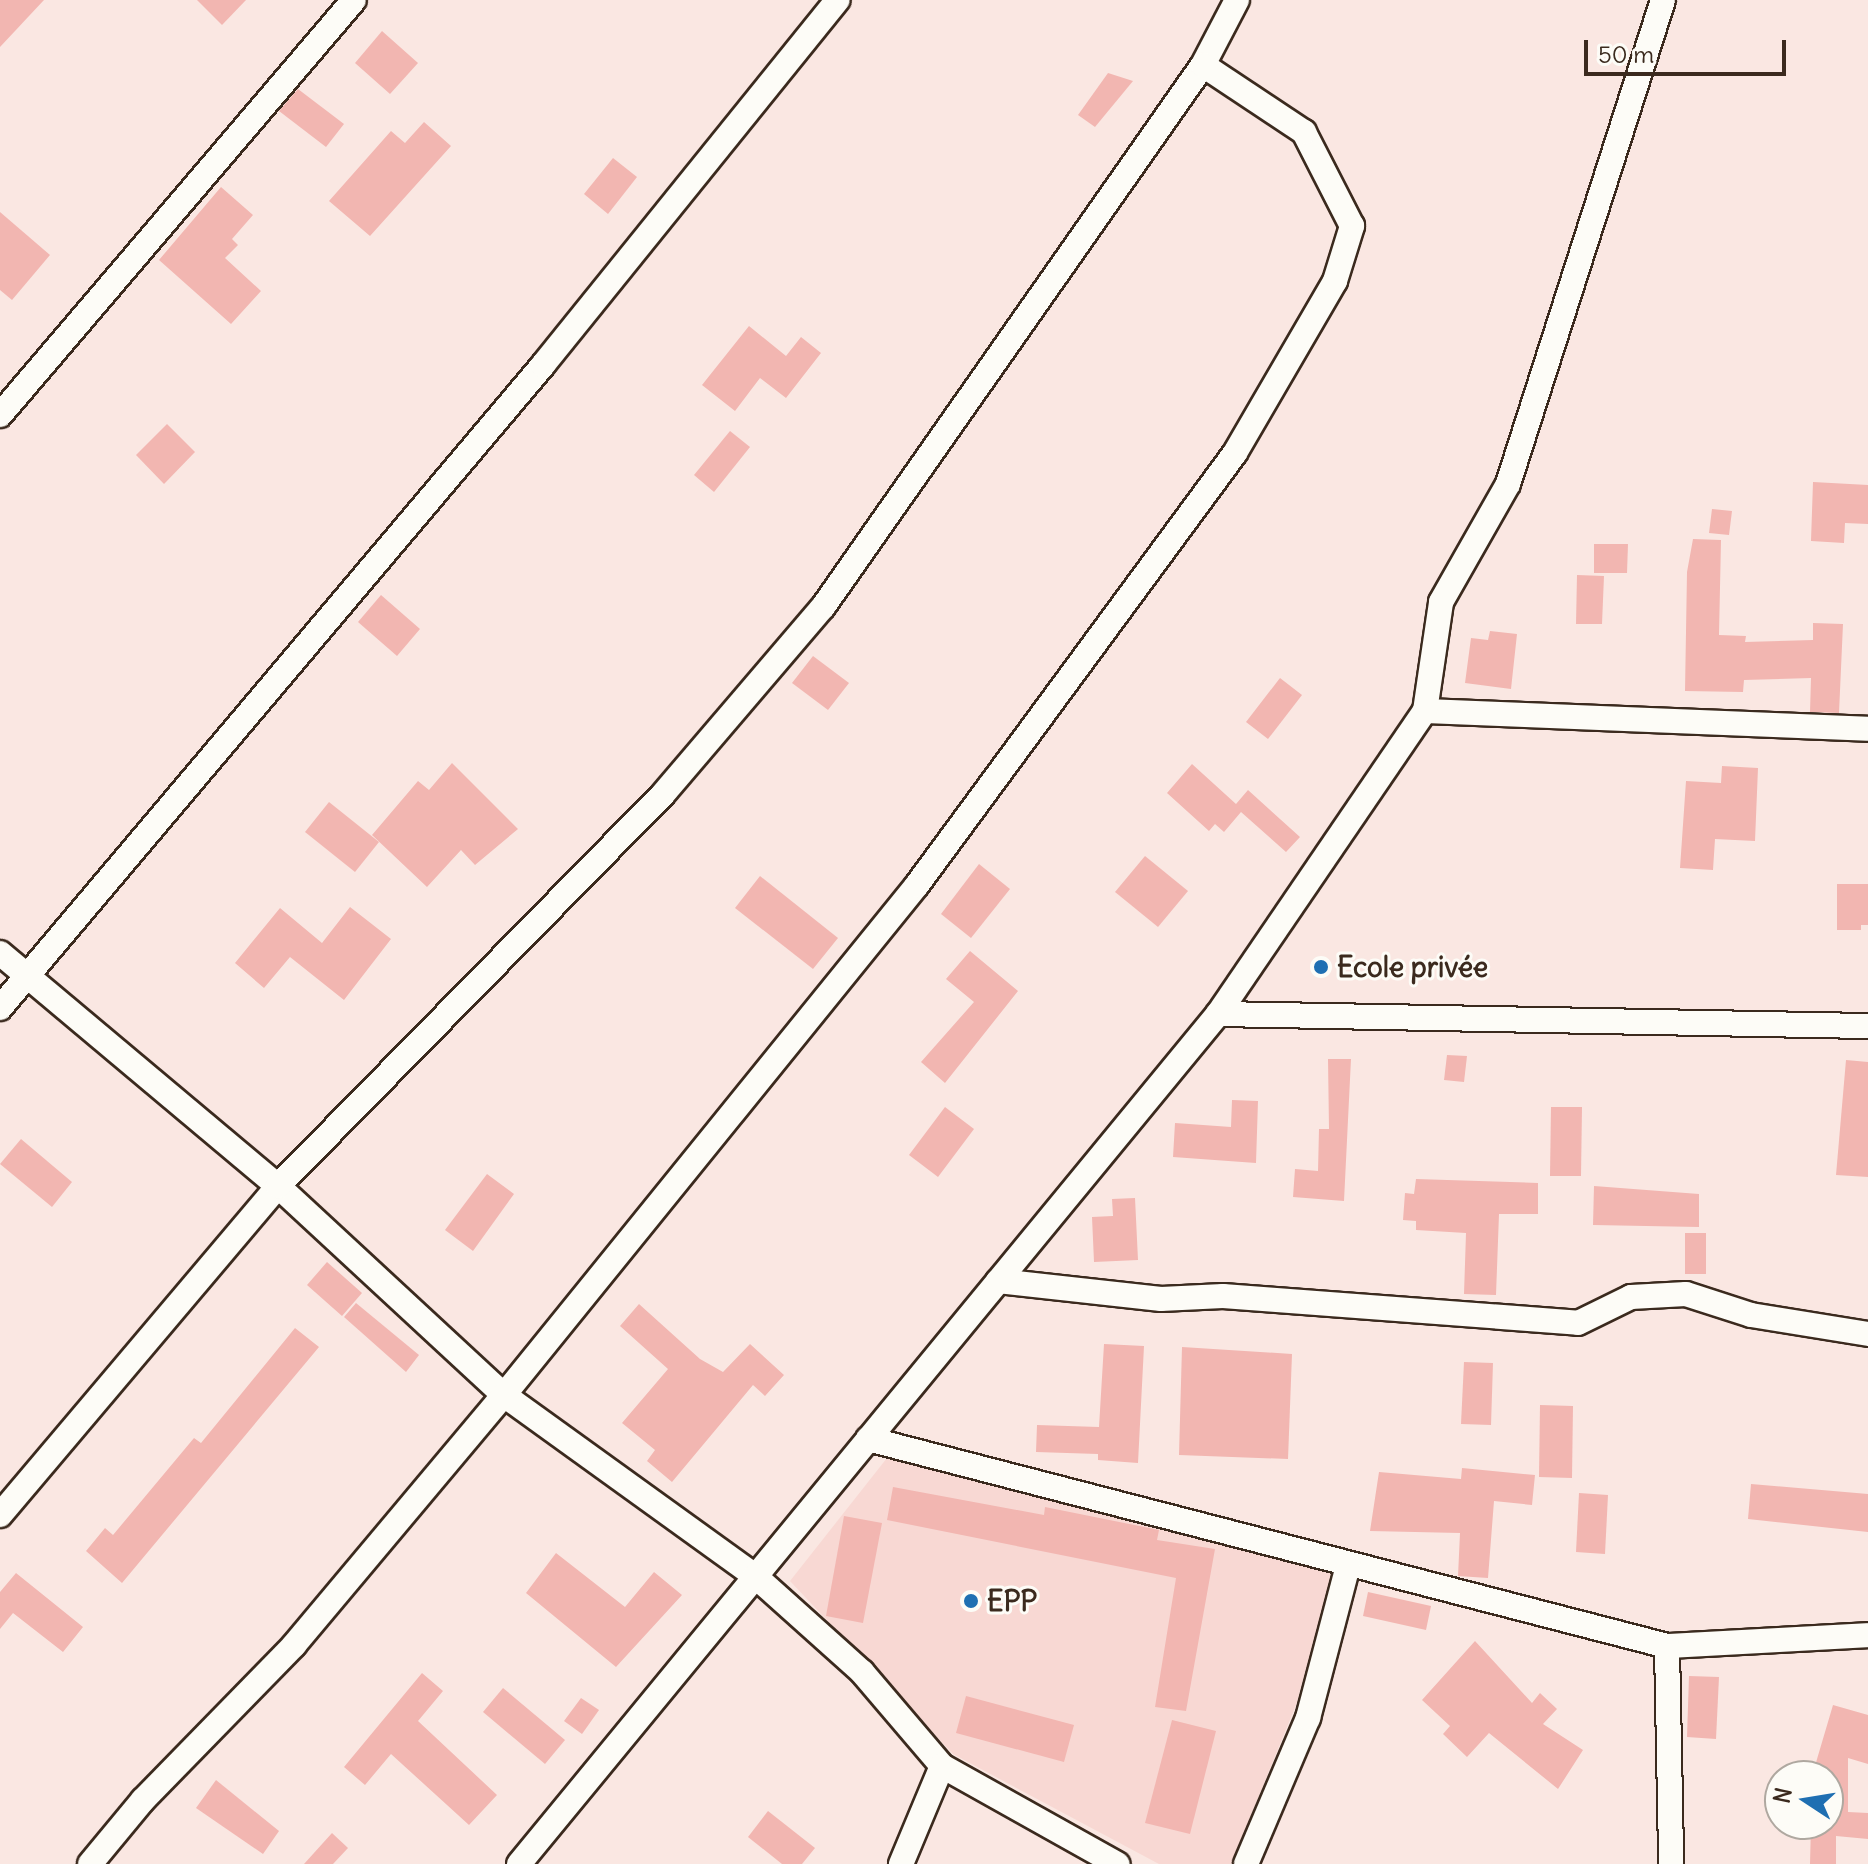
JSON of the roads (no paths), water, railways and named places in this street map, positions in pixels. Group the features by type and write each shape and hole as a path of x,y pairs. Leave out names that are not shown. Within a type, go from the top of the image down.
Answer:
{"street":[{"path":"0,415 354,0"},
{"path":"0,1008 543,365 838,0"},
{"path":"0,1515 278,1186 664,793 823,607 1203,65 1237,0"},
{"path":"519,1864 1218,1014 1425,711 1441,602 1508,484 1663,0"},
{"path":"90,1864 143,1800 294,1645 504,1395 917,885 1235,453 1335,281 1352,226 1304,132 1203,65"},
{"path":"1425,711 1868,729"},
{"path":"0,953 278,1186 504,1395 755,1576 862,1672 942,1766 1117,1864"},
{"path":"1218,1014 1868,1026"},
{"path":"998,1281 1161,1299 1223,1296 1578,1323 1631,1297 1686,1294 1751,1315 1868,1334"},
{"path":"868,1439 1667,1646 1868,1635"},
{"path":"1246,1864 1308,1718 1348,1565"},
{"path":"1667,1646 1671,1864"},
{"path":"901,1864 942,1766"}],"place":[{"name":"Ecole privée","path":"1321,967"},
{"name":"EPP","path":"971,1601"}]}
